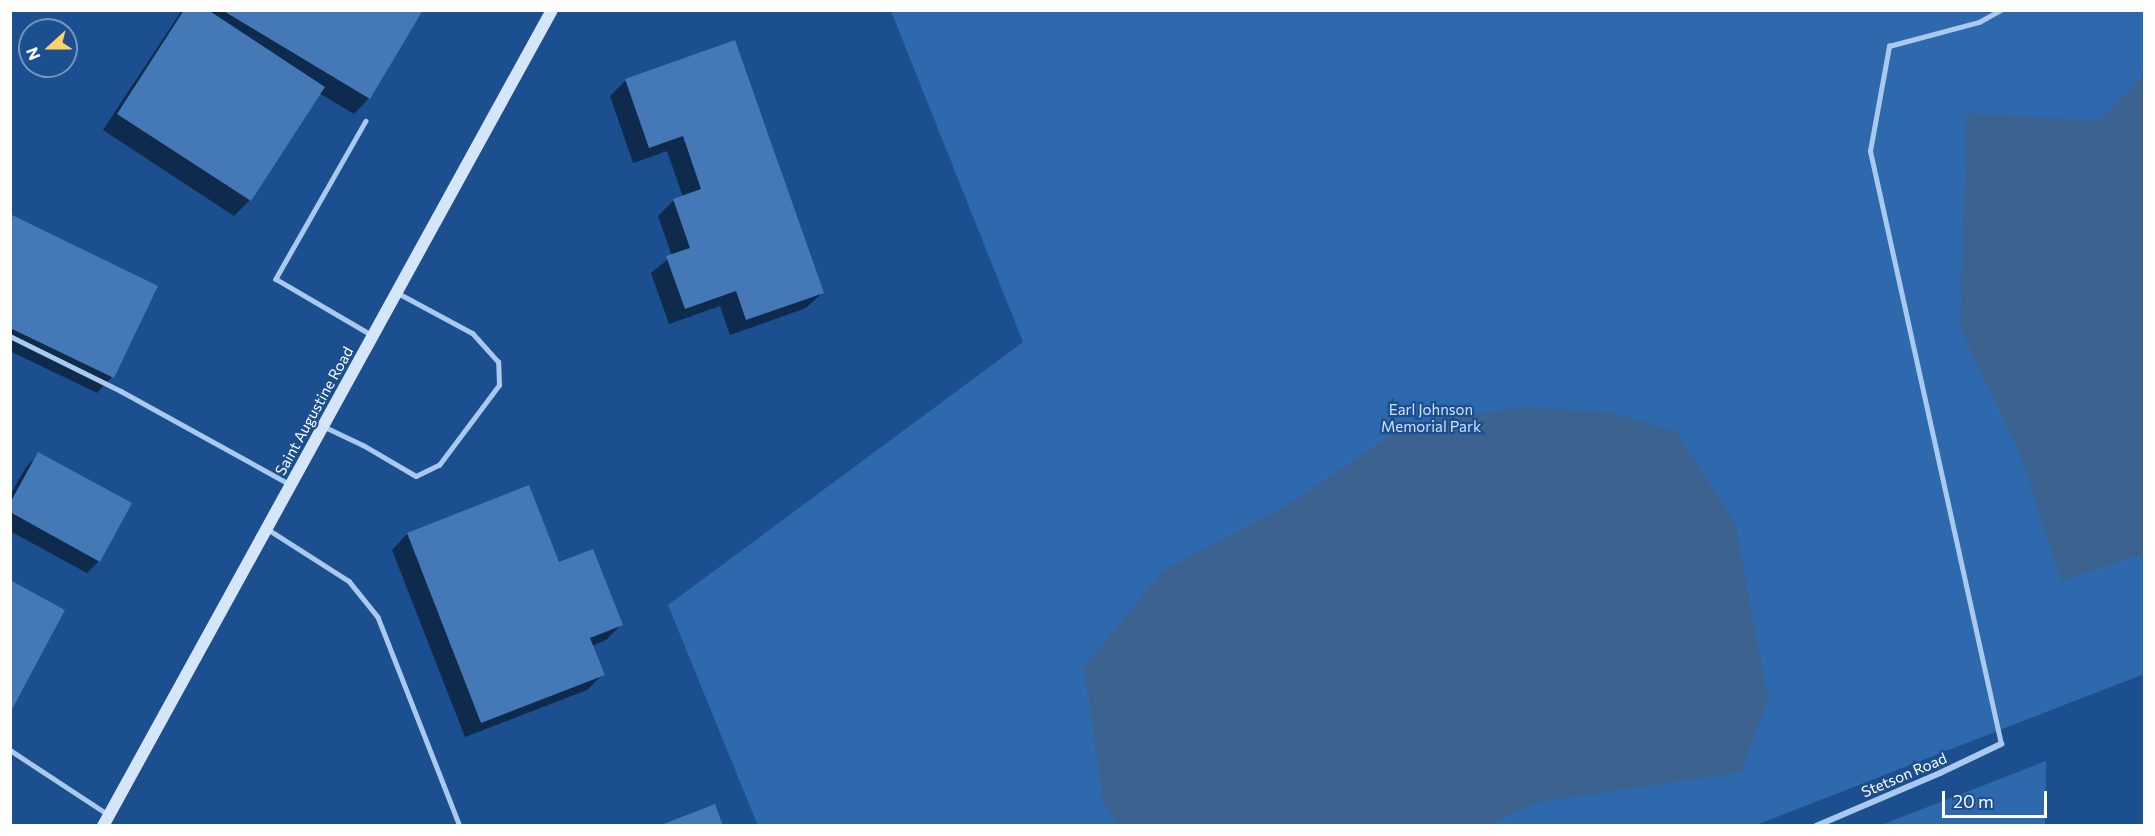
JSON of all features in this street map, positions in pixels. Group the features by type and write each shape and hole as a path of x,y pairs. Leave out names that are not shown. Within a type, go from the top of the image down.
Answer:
{"main road":[{"name":"Saint Augustine Road","path":"106,820 552,10"}],"street":[{"name":"Stetson Road","path":"1816,825 1940,773 2001,744"}],"lane":[{"path":"2001,10 1978,22 1889,46 1870,151 2001,744"},
{"path":"366,121 276,279 372,335"},
{"path":"323,426 363,445 416,476 439,465 498,385 498,362 473,334 396,292"},
{"path":"10,336 121,391 291,485"},
{"path":"266,529 349,581 378,617 460,825"},
{"path":"10,750 106,820"}],"green space":[{"name":"Earl Johnson Memorial Park","path":"891,11 2144,11 2144,674 1756,825 758,826 668,605 1023,342"},
{"path":"2046,761 2045,825 1881,825"}],"shaded area":[{"path":"2144,75 2144,554 2061,581 2022,459 1960,327 1967,113 2098,121"},
{"path":"1523,407 1610,412 1676,432 1735,523 1768,699 1741,772 1539,802 1488,825 1118,825 1103,801 1084,667 1163,571 1294,501 1407,424"}],"building":[{"path":"184,10 208,10 325,87 251,201 117,114"},
{"path":"222,10 423,10 370,99"},
{"path":"735,40 824,293 746,320 736,291 685,309 666,256 690,248 673,199 701,189 683,136 649,148 625,79"},
{"path":"10,214 158,286 114,378 10,328"},
{"path":"38,452 132,503 100,562 10,512 10,503"},
{"path":"529,485 559,562 593,549 623,625 590,638 605,675 481,723 407,533"},
{"path":"10,580 65,610 10,713"},
{"path":"715,804 723,826 661,826 661,825"}]}
